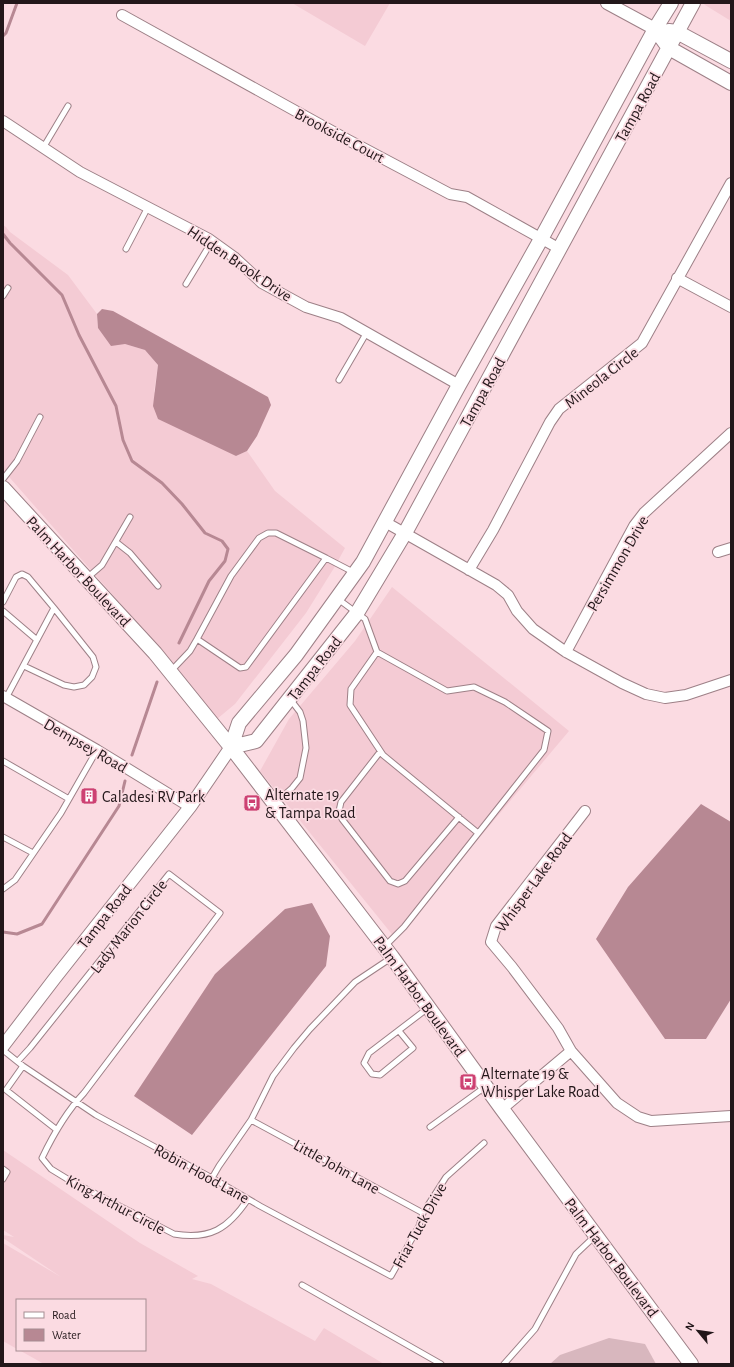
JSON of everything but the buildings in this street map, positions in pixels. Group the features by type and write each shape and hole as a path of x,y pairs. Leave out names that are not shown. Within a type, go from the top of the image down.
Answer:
{"main road":[{"name":"Tampa Road","path":"232,747 239,723 296,655 337,599 355,573 386,522 670,3"},
{"name":"Tampa Road","path":"232,747 256,741 356,613 405,533 694,3"},
{"path":"655,30 677,32 731,61"},
{"path":"655,30 669,48 731,83"},
{"name":"Palm Harbor Boulevard","path":"3,488 155,653 232,747 388,952 485,1086 691,1364"}],"street":[{"path":"607,3 655,30"},
{"name":"Brookside Court","path":"122,15 348,140 450,194 467,197 560,249"},
{"name":"Hidden Brook Drive","path":"3,121 80,172 212,241 234,257 262,283 306,307 341,318 460,385"},
{"name":"Mineola Circle","path":"469,570 493,530 550,422 559,410 642,343 731,183"},
{"path":"677,278 731,307"},
{"name":"Persimmon Drive","path":"566,652 634,526 644,513 731,433"},
{"path":"386,522 496,585 508,595 517,611 533,629 566,652 622,683 646,694 665,698 686,695 731,680"},
{"path":"718,552 731,548"},
{"name":"Dempsey Road","path":"5,697 190,806"},
{"name":"Tampa Road","path":"3,1046 190,806 232,747"},
{"name":"Whisper Lake Road","path":"585,810 496,926 492,942 558,1028 571,1051 617,1103 638,1117 651,1120 731,1116"},
{"path":"502,1109 571,1051"}],"lane":[{"path":"43,148 68,106"},
{"path":"126,249 148,207"},
{"path":"186,284 212,241"},
{"path":"3,296 8,288"},
{"path":"339,380 367,332"},
{"path":"3,479 17,461 40,417"},
{"path":"87,578 102,565 130,518"},
{"path":"170,671 190,652 231,576 259,538 268,533 276,532 355,573"},
{"path":"116,542 130,553 158,586"},
{"path":"197,639 240,668 246,667 326,558"},
{"path":"3,602 16,578 22,574 28,577 93,656 96,667 92,677 84,685 74,687 64,685 24,666"},
{"path":"212,1178 251,1120 273,1076 310,1030 355,982 388,952 404,927 544,750 548,731 505,702 474,687 447,691 377,652 365,620 337,599"},
{"path":"5,697 24,666 54,608"},
{"path":"3,611 37,640"},
{"path":"377,652 351,689 350,705 380,752 478,833"},
{"path":"275,803 292,788 300,778 306,748 303,721 300,712 289,698"},
{"path":"3,889 15,880 69,799 97,750"},
{"path":"380,752 341,802 339,811 342,819 390,881 398,884 405,881 459,817"},
{"path":"3,761 69,799"},
{"path":"3,837 33,853"},
{"name":"Lady Marion Circle","path":"18,1061 35,1042 169,874 220,913 84,1093 76,1101"},
{"path":"399,1030 413,1048 380,1075 372,1074 364,1063 366,1057 399,1030 429,1008"},
{"name":"Robin Hood Lane","path":"3,1050 23,1066 96,1115 391,1276"},
{"path":"23,1066 6,1090 56,1130"},
{"path":"430,1126 485,1086"},
{"name":"King Arthur Circle","path":"76,1101 56,1130 42,1158 51,1169 69,1180 174,1234 186,1236 214,1232 230,1222 248,1198"},
{"name":"Little John Lane","path":"251,1120 423,1214"},
{"name":"Friar Tuck Drive","path":"391,1276 419,1226 423,1214 446,1177 484,1143"},
{"path":"3,1169 7,1172 3,1179"},
{"path":"504,1364 535,1329 576,1254 595,1235"},
{"path":"302,1285 441,1364"}],"shaded area":[{"path":"292,3 390,3 365,46"},
{"path":"703,3 731,3 731,21 705,5"},
{"path":"3,225 10,232 68,275 97,314 98,328 125,344 145,350 158,365 154,392 236,456 247,451 275,491 345,548 306,613 235,704 217,719 162,651 3,470"},
{"path":"392,587 569,731 395,938 260,771 289,719 355,641"},
{"path":"3,1150 140,1243 198,1276 192,1279 211,1284 315,1341 324,1328 384,1364 44,1364 21,1351 146,1351 146,1299 16,1299 16,1348 3,1341 3,1243 61,1277 3,1238 3,1235 14,1237 3,1230"},
{"path":"609,1338 645,1344 656,1364 550,1364 560,1355"}],"water":[{"path":"102,309 113,311 268,397 271,405 257,436 247,451 236,456 158,419 153,406 158,365 145,350 125,344 111,346 98,328 97,314"},
{"path":"701,804 731,822 731,999 706,1039 665,1039 596,939 628,887"},
{"path":"312,903 330,936 326,966 192,1135 134,1096 215,974 285,909"}],"waterway":[{"path":"3,36 6,33 17,3"},
{"path":"3,234 10,243 62,295 79,335 116,406 123,440 132,461 162,483 182,504 205,533 222,541 228,549 225,561 209,581 179,643"},
{"path":"132,755 157,682"},
{"path":"3,932 17,934 42,924 119,806 125,781"}],"place":[{"name":"Caladesi RV Park","path":"89,796"},
{"name":"Alternate 19 & Tampa Road","path":"252,803"},
{"name":"Alternate 19 & Whisper Lake Road","path":"468,1082"}]}
